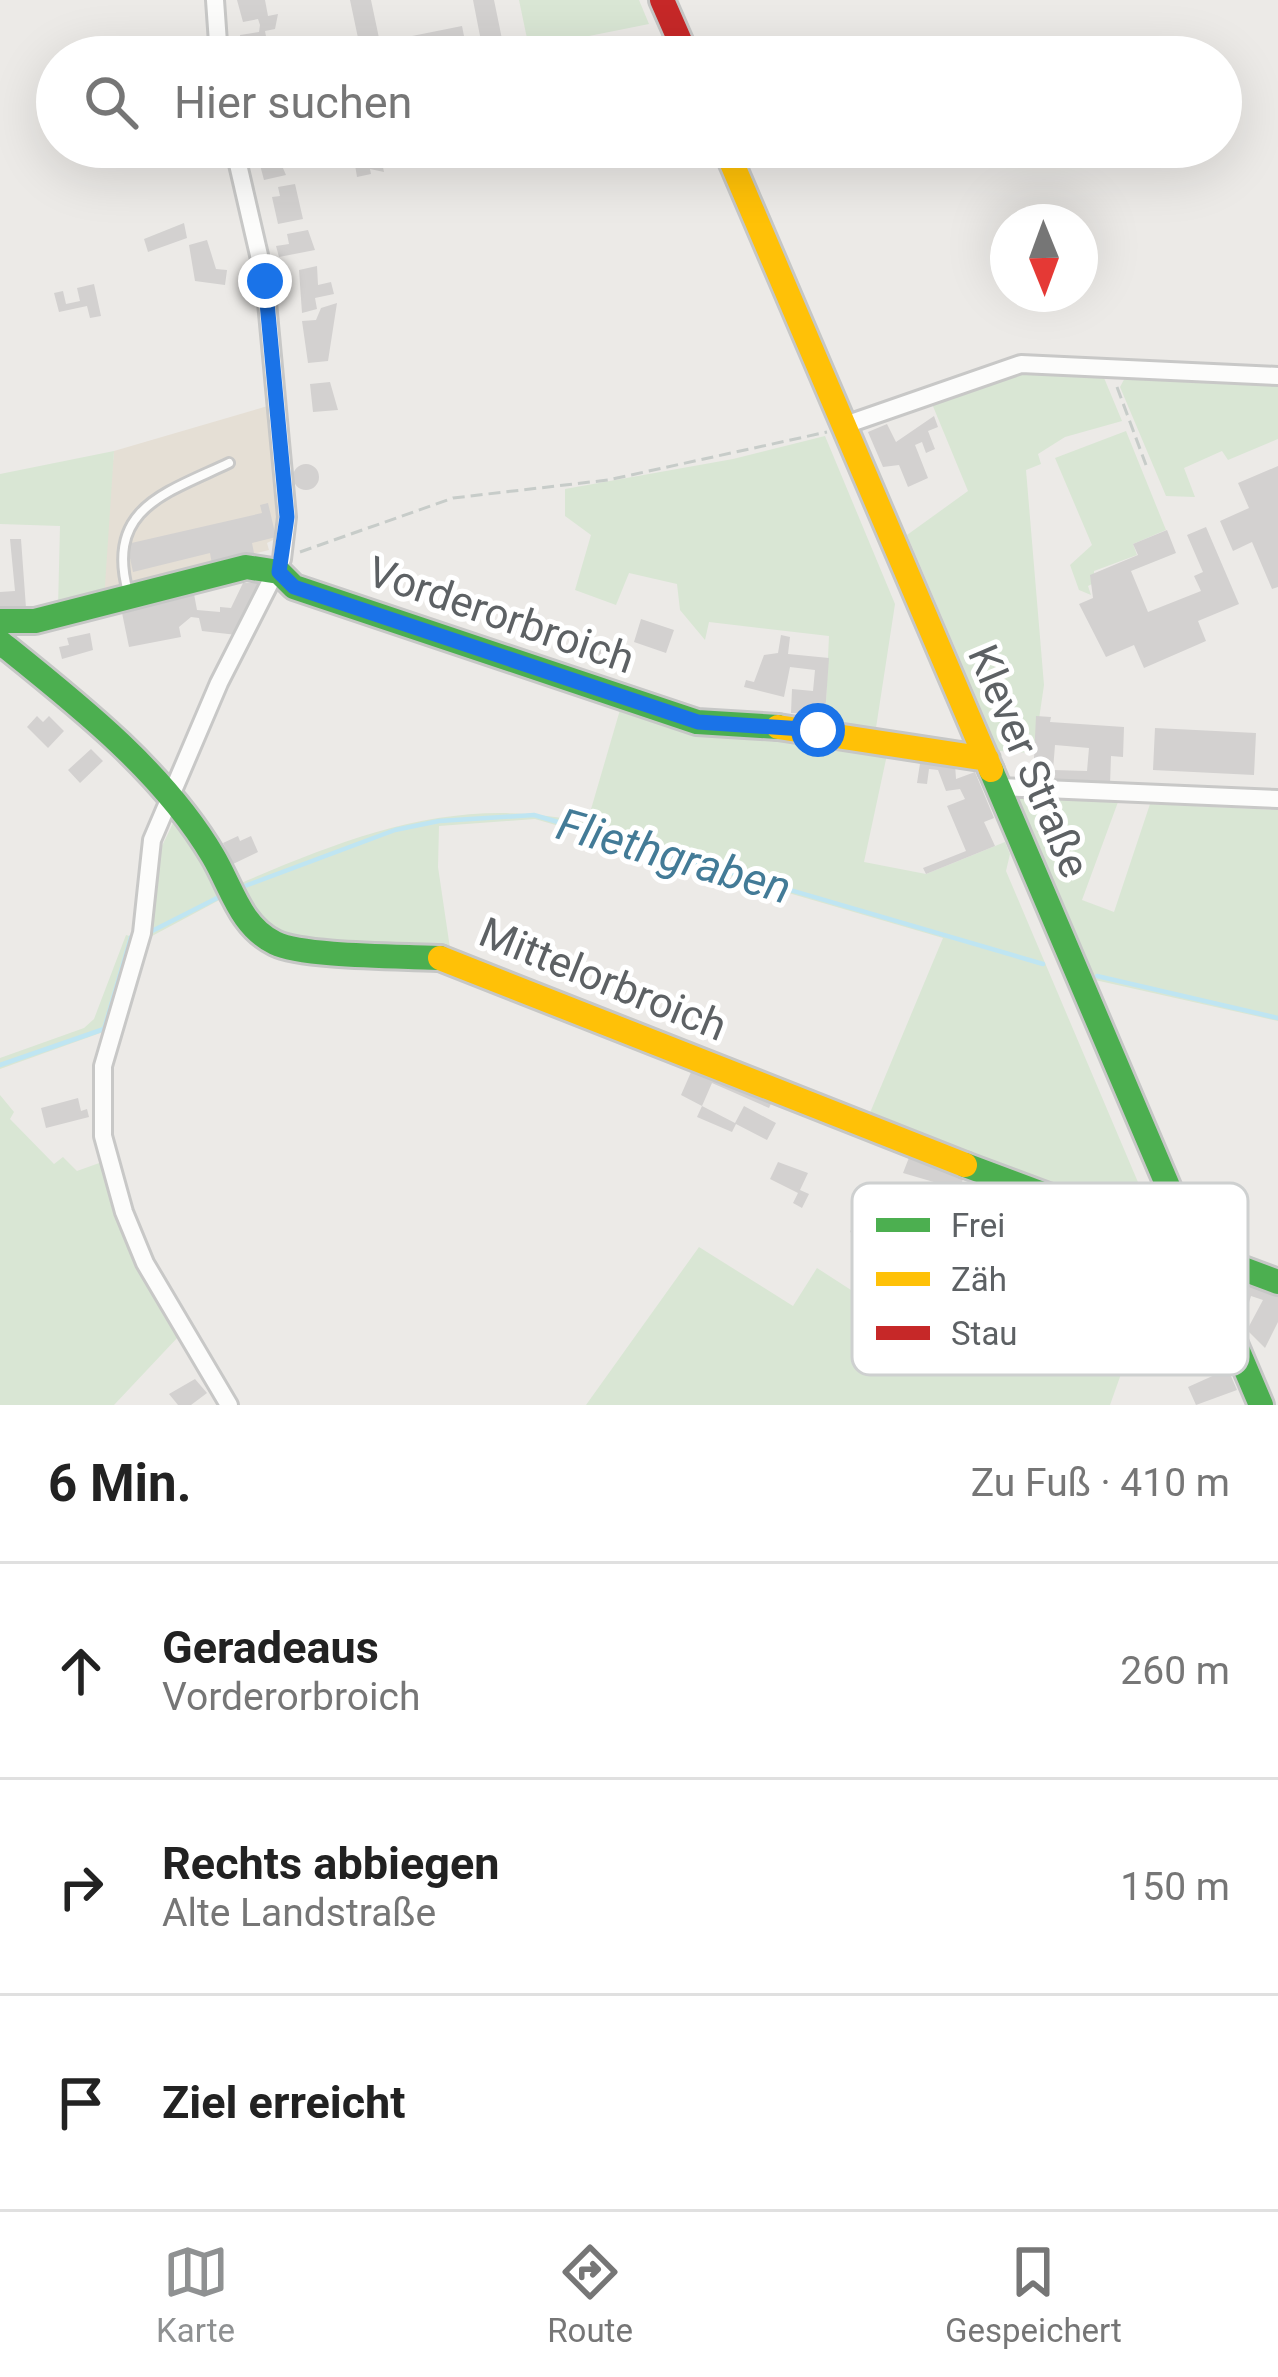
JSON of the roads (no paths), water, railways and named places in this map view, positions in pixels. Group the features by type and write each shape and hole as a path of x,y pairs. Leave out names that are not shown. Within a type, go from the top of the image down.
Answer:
{"street":[{"path":"215,0 218,36"},
{"path":"662,0 678,36"},
{"path":"220,1400 145,1263 103,1136 103,1066 142,934 152,840 219,683 280,566 287,517 265,281 239,168"},
{"name":"Klever Straße","path":"734,168 1166,1183"},
{"path":"844,425 1021,364 1278,376"},
{"name":"Vorderorbroich","path":"0,622 35,621 245,567 280,566 294,587 698,722 818,730 987,760"},
{"name":"Mittelorbroich","path":"0,642 73,701 171,798 212,853 250,928 280,946 447,959 891,1140 1012,1183"},
{"path":"998,787 1278,799"},
{"name":"Mittelorbroich","path":"1248,1272 1278,1282"},
{"name":"Klever Straße","path":"1248,1375 1261,1405"}],"lane":[{"path":"130,599 120,563 127,529 153,499 229,463"}],"waterway":[{"name":"Fliethgraben","path":"242,887 395,830 439,821 534,815 1043,964"},
{"name":"Fliethgraben","path":"152,931 223,895"},
{"name":"Fliethgraben","path":"0,1065 104,1029 131,937"},
{"name":"Fliethgraben","path":"1097,976 1278,1018"}]}
